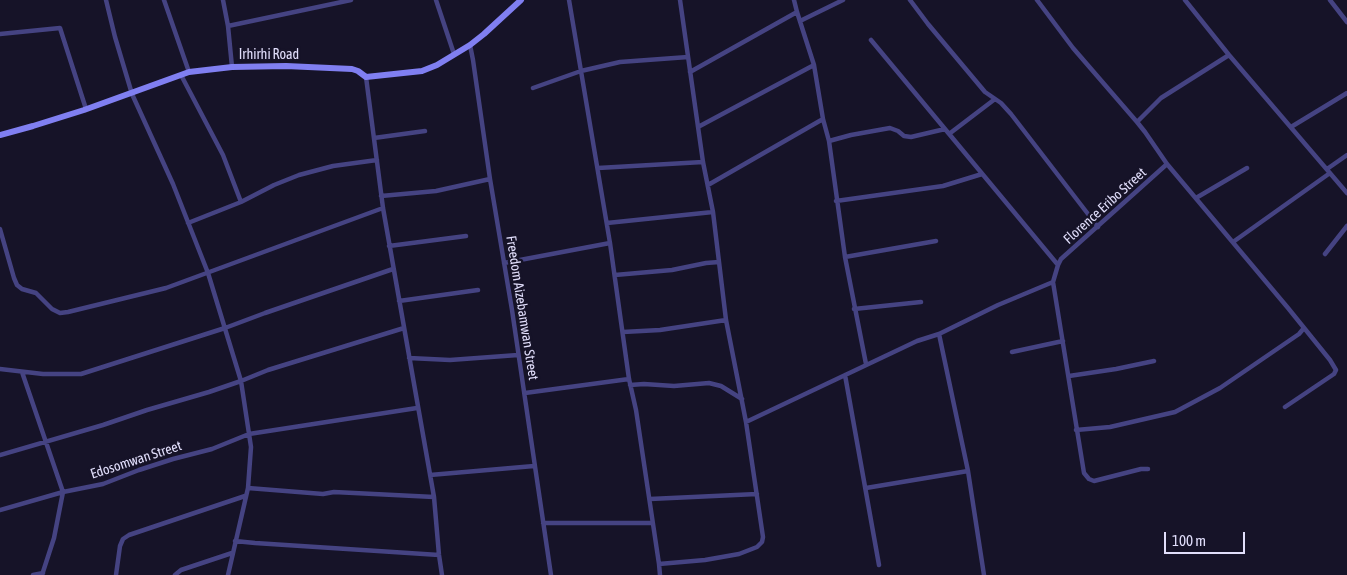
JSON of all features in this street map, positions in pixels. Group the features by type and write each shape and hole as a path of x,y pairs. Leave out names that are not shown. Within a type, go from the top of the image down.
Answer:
{"street":[{"path":"106,0 132,94 173,184 208,274 241,381 251,447 248,488 228,575"},
{"path":"164,0 189,72"},
{"path":"223,0 232,67"},
{"path":"228,26 351,0"},
{"path":"436,0 454,54"},
{"name":"Irhirhi Road","path":"0,135 132,94 189,72 232,67 286,66 352,69 366,77 422,71 437,65 470,45 521,0"},
{"path":"569,0 607,223 660,575"},
{"path":"659,564 704,560 739,554 758,547 763,537 746,422 726,320 713,212 703,162 680,0"},
{"path":"794,0 814,65 823,119 829,141 836,201 854,309 866,364"},
{"path":"800,21 843,0"},
{"path":"910,0 985,92 1001,103 1017,121 1098,227"},
{"path":"1037,0 1072,48 1137,122 1168,164 1330,360 1336,370 1334,374 1285,407"},
{"path":"1186,0 1229,55 1347,193"},
{"path":"1330,0 1347,22"},
{"path":"690,72 797,12"},
{"path":"0,34 60,28 86,109"},
{"path":"871,40 1058,265 1052,282 1084,472 1089,479 1094,481 1141,469 1148,469"},
{"name":"Freedom Aizebamwan Street","path":"470,45 550,575"},
{"path":"1137,122 1161,98 1229,55"},
{"path":"533,88 581,71 620,62 688,57"},
{"path":"698,127 814,65"},
{"path":"181,76 223,155 241,202"},
{"path":"366,77 389,246 434,498 438,556 442,575"},
{"path":"1291,127 1347,93"},
{"path":"949,134 995,99"},
{"path":"708,186 823,119"},
{"path":"829,141 890,128 904,136 911,137 944,129"},
{"path":"374,138 425,131"},
{"path":"1233,242 1329,171 1347,155"},
{"path":"188,223 241,202 298,175 332,166 376,160"},
{"path":"598,168 703,162"},
{"name":"Florence Eribo Street","path":"1058,265 1062,259 1168,164"},
{"path":"1196,198 1247,168"},
{"path":"836,201 943,186 982,174"},
{"path":"381,196 436,191 490,179"},
{"path":"0,229 17,285 22,289 36,293 52,309 60,313 166,288 383,208"},
{"path":"607,223 713,212"},
{"path":"1325,254 1347,226"},
{"path":"389,246 466,236"},
{"path":"845,257 936,241"},
{"path":"504,262 610,243"},
{"path":"615,275 672,270 719,262"},
{"path":"0,369 43,374 81,374 225,328 393,268"},
{"path":"746,422 866,364 917,341 939,334 1052,282"},
{"path":"399,301 478,290"},
{"path":"854,309 921,302"},
{"path":"623,332 660,330 726,320"},
{"path":"0,455 103,425 241,381 268,370 404,328"},
{"path":"1076,430 1110,427 1175,412 1220,388 1299,334 1304,328"},
{"path":"939,334 968,471 984,575"},
{"path":"1012,352 1062,340"},
{"path":"409,358 450,360 518,355"},
{"path":"1068,376 1154,361"},
{"path":"22,372 63,492 54,538 43,574 33,575"},
{"path":"845,375 879,564"},
{"path":"524,393 629,379"},
{"path":"630,385 674,386 709,382 722,386 742,399"},
{"name":"Edosomwan Street","path":"0,510 63,492 103,484 173,459 212,449 249,434 417,408"},
{"path":"430,475 534,466"},
{"path":"866,488 968,471"},
{"path":"248,488 323,494 334,492 434,498"},
{"path":"650,500 758,494"},
{"path":"116,575 120,546 123,539 129,535 245,496"},
{"path":"543,523 653,523"},
{"path":"235,541 438,556"},
{"path":"175,575 181,570 232,553"}]}
